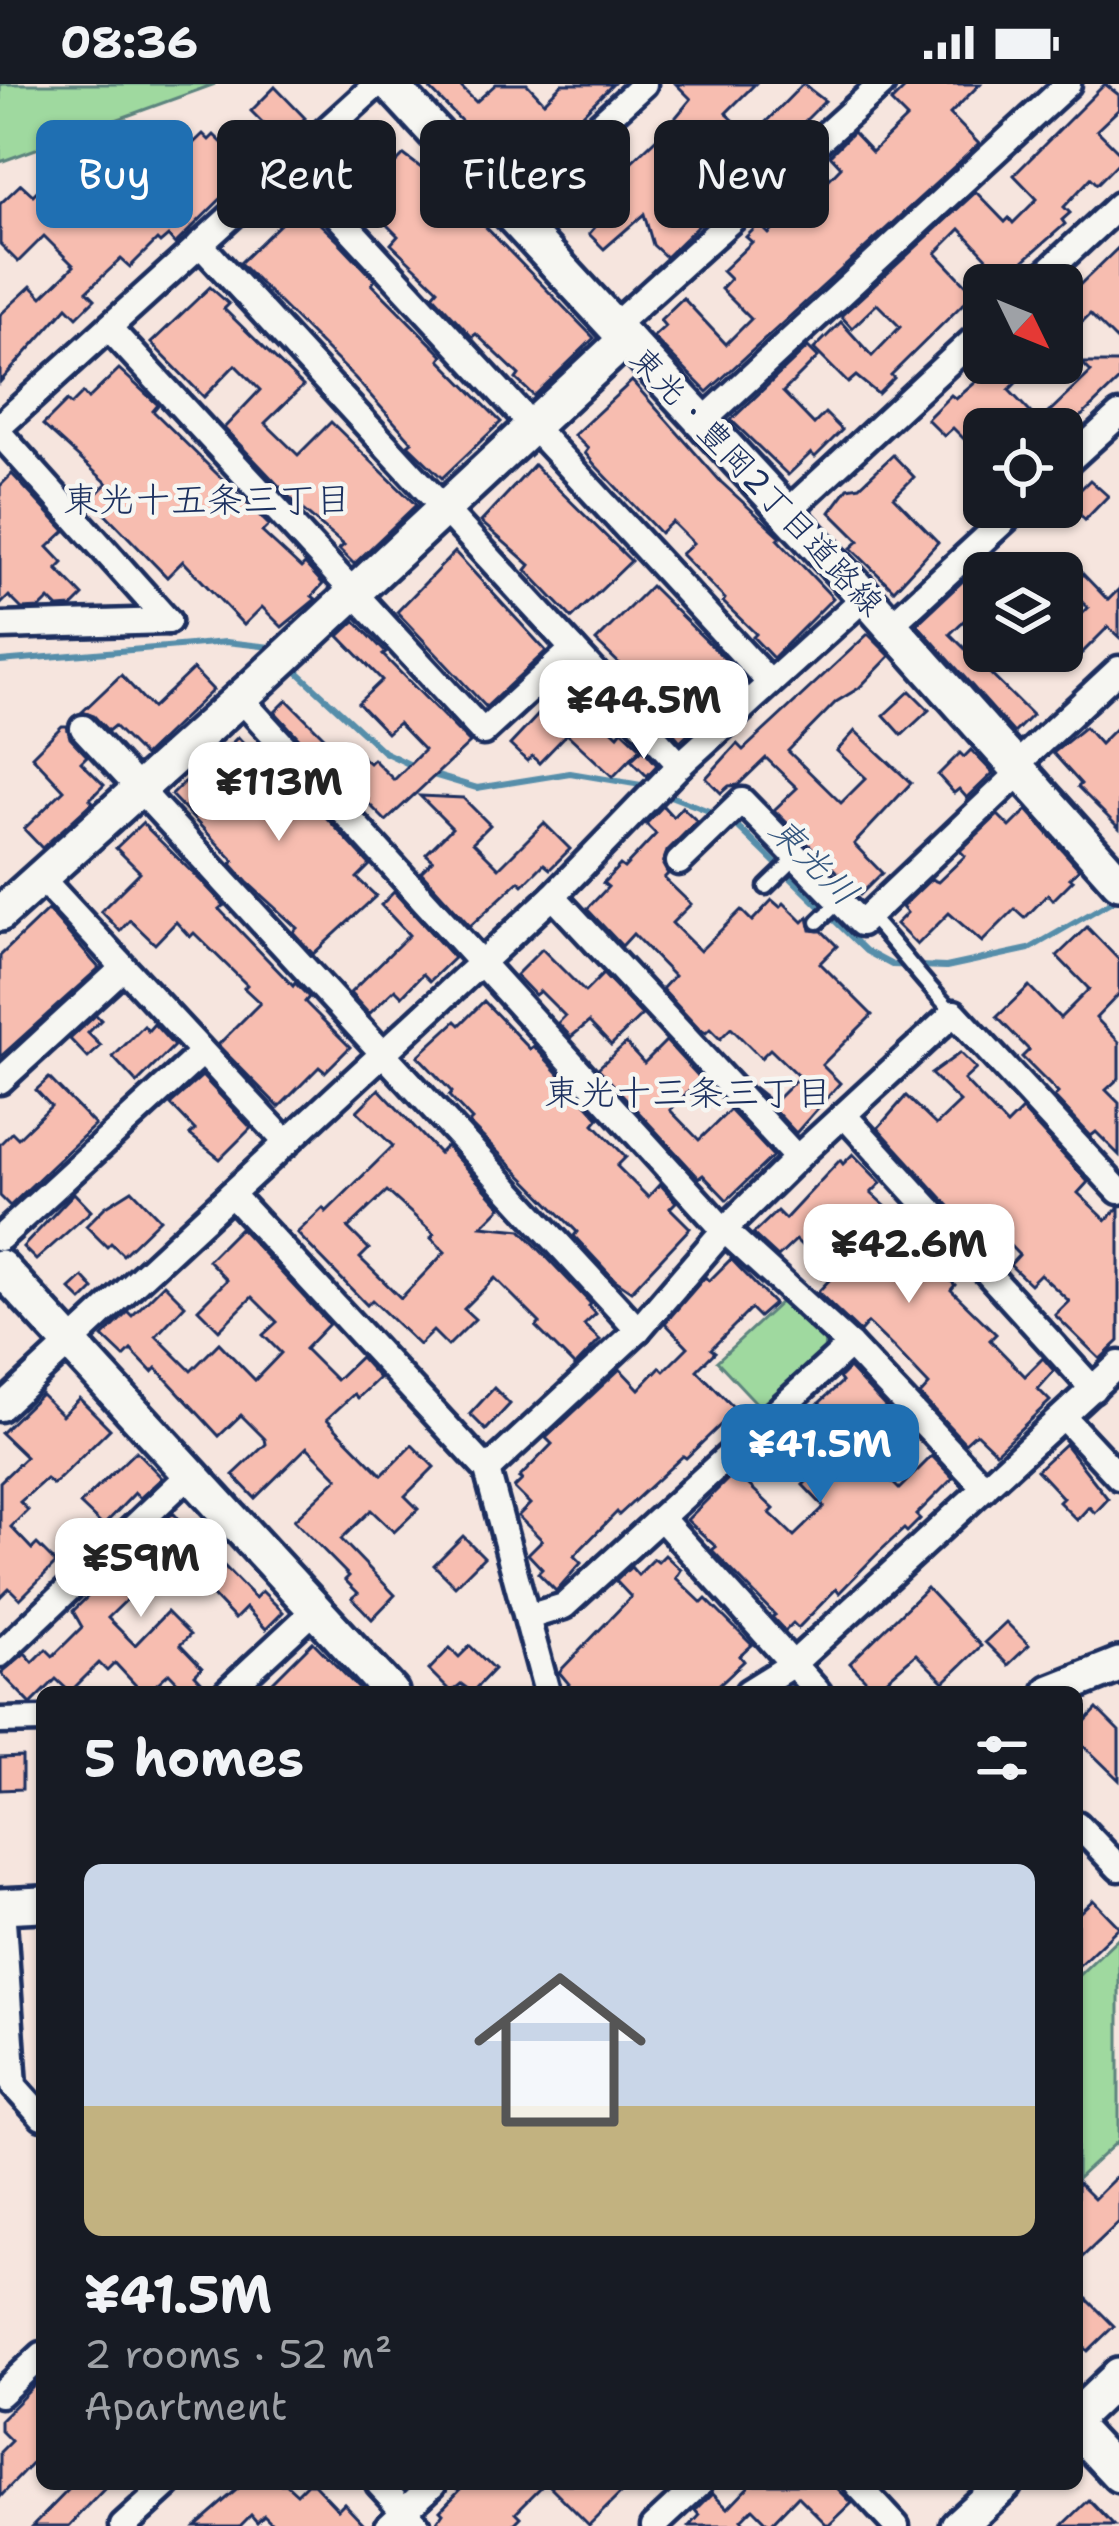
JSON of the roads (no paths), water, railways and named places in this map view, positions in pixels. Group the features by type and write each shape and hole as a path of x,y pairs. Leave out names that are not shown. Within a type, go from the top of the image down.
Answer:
{"street":[{"path":"335,120 377,84"},
{"name":"東光・豊岡2丁目道路線","path":"390,84 424,120"},
{"path":"703,421 1068,84"},
{"path":"0,914 532,426 620,332 871,88"},
{"path":"597,120 628,89"},
{"path":"1056,264 1119,205"},
{"path":"0,626 167,621 0,430 217,228"},
{"path":"348,228 770,682"},
{"name":"東光・豊岡2丁目道路線","path":"524,228 1116,873"},
{"path":"200,244 573,650 665,780"},
{"path":"109,328 483,732 573,650"},
{"path":"787,512 963,349"},
{"path":"1083,448 1119,415"},
{"path":"890,626 996,528"},
{"path":"0,1408 553,896 665,780 865,597"},
{"path":"679,862 742,801 794,860 828,912 861,923 1119,669"},
{"path":"248,691 480,964 724,1230 850,1345 985,1488"},
{"path":"83,728 638,1330"},
{"path":"40,877 287,1142"},
{"path":"553,896 797,1158"},
{"path":"0,1081 123,968"},
{"path":"487,1470 638,1330 724,1230 797,1158 954,1013 1119,1191"},
{"path":"0,1238 202,1053"},
{"path":"844,1115 1093,1389"},
{"path":"231,1194 487,1470 546,1686"},
{"path":"0,1267 386,1686"},
{"path":"528,1617 564,1606 850,1345"},
{"path":"758,1686 793,1664 1119,1364"},
{"path":"1063,1417 1119,1477"},
{"path":"0,1654 190,1474"},
{"path":"661,1518 813,1686"},
{"path":"233,1686 316,1609"},
{"path":"1066,1686 1119,1665"},
{"path":"0,1721 36,1720"},
{"path":"1083,1841 1119,1868"},
{"path":"36,1904 1,1906 14,2086 36,2110"},
{"path":"0,2394 36,2361"},
{"path":"1083,2410 1119,2376"},
{"path":"1083,2436 1119,2475"},
{"path":"123,2526 162,2490"},
{"path":"383,2490 404,2521 429,2490"},
{"path":"653,2526 692,2490"},
{"path":"863,2490 896,2526"},
{"path":"958,2526 997,2490"}],"lane":[{"path":"771,882 794,860"},
{"path":"869,916 901,950 922,982 954,1013"}],"waterway":[{"name":"東光川","path":"0,661 226,642 276,651"},
{"name":"東光川","path":"290,665 384,752 413,766"},
{"name":"東光川","path":"430,774 477,788 570,773 647,786"},
{"name":"東光川","path":"665,794 719,815"},
{"name":"東光川","path":"731,820 866,951 892,965 946,967 1029,949 1119,897"}],"district":[{"name":"東光十五条三丁目","path":"207,499"},
{"name":"東光十三条三丁目","path":"688,1092"}]}
